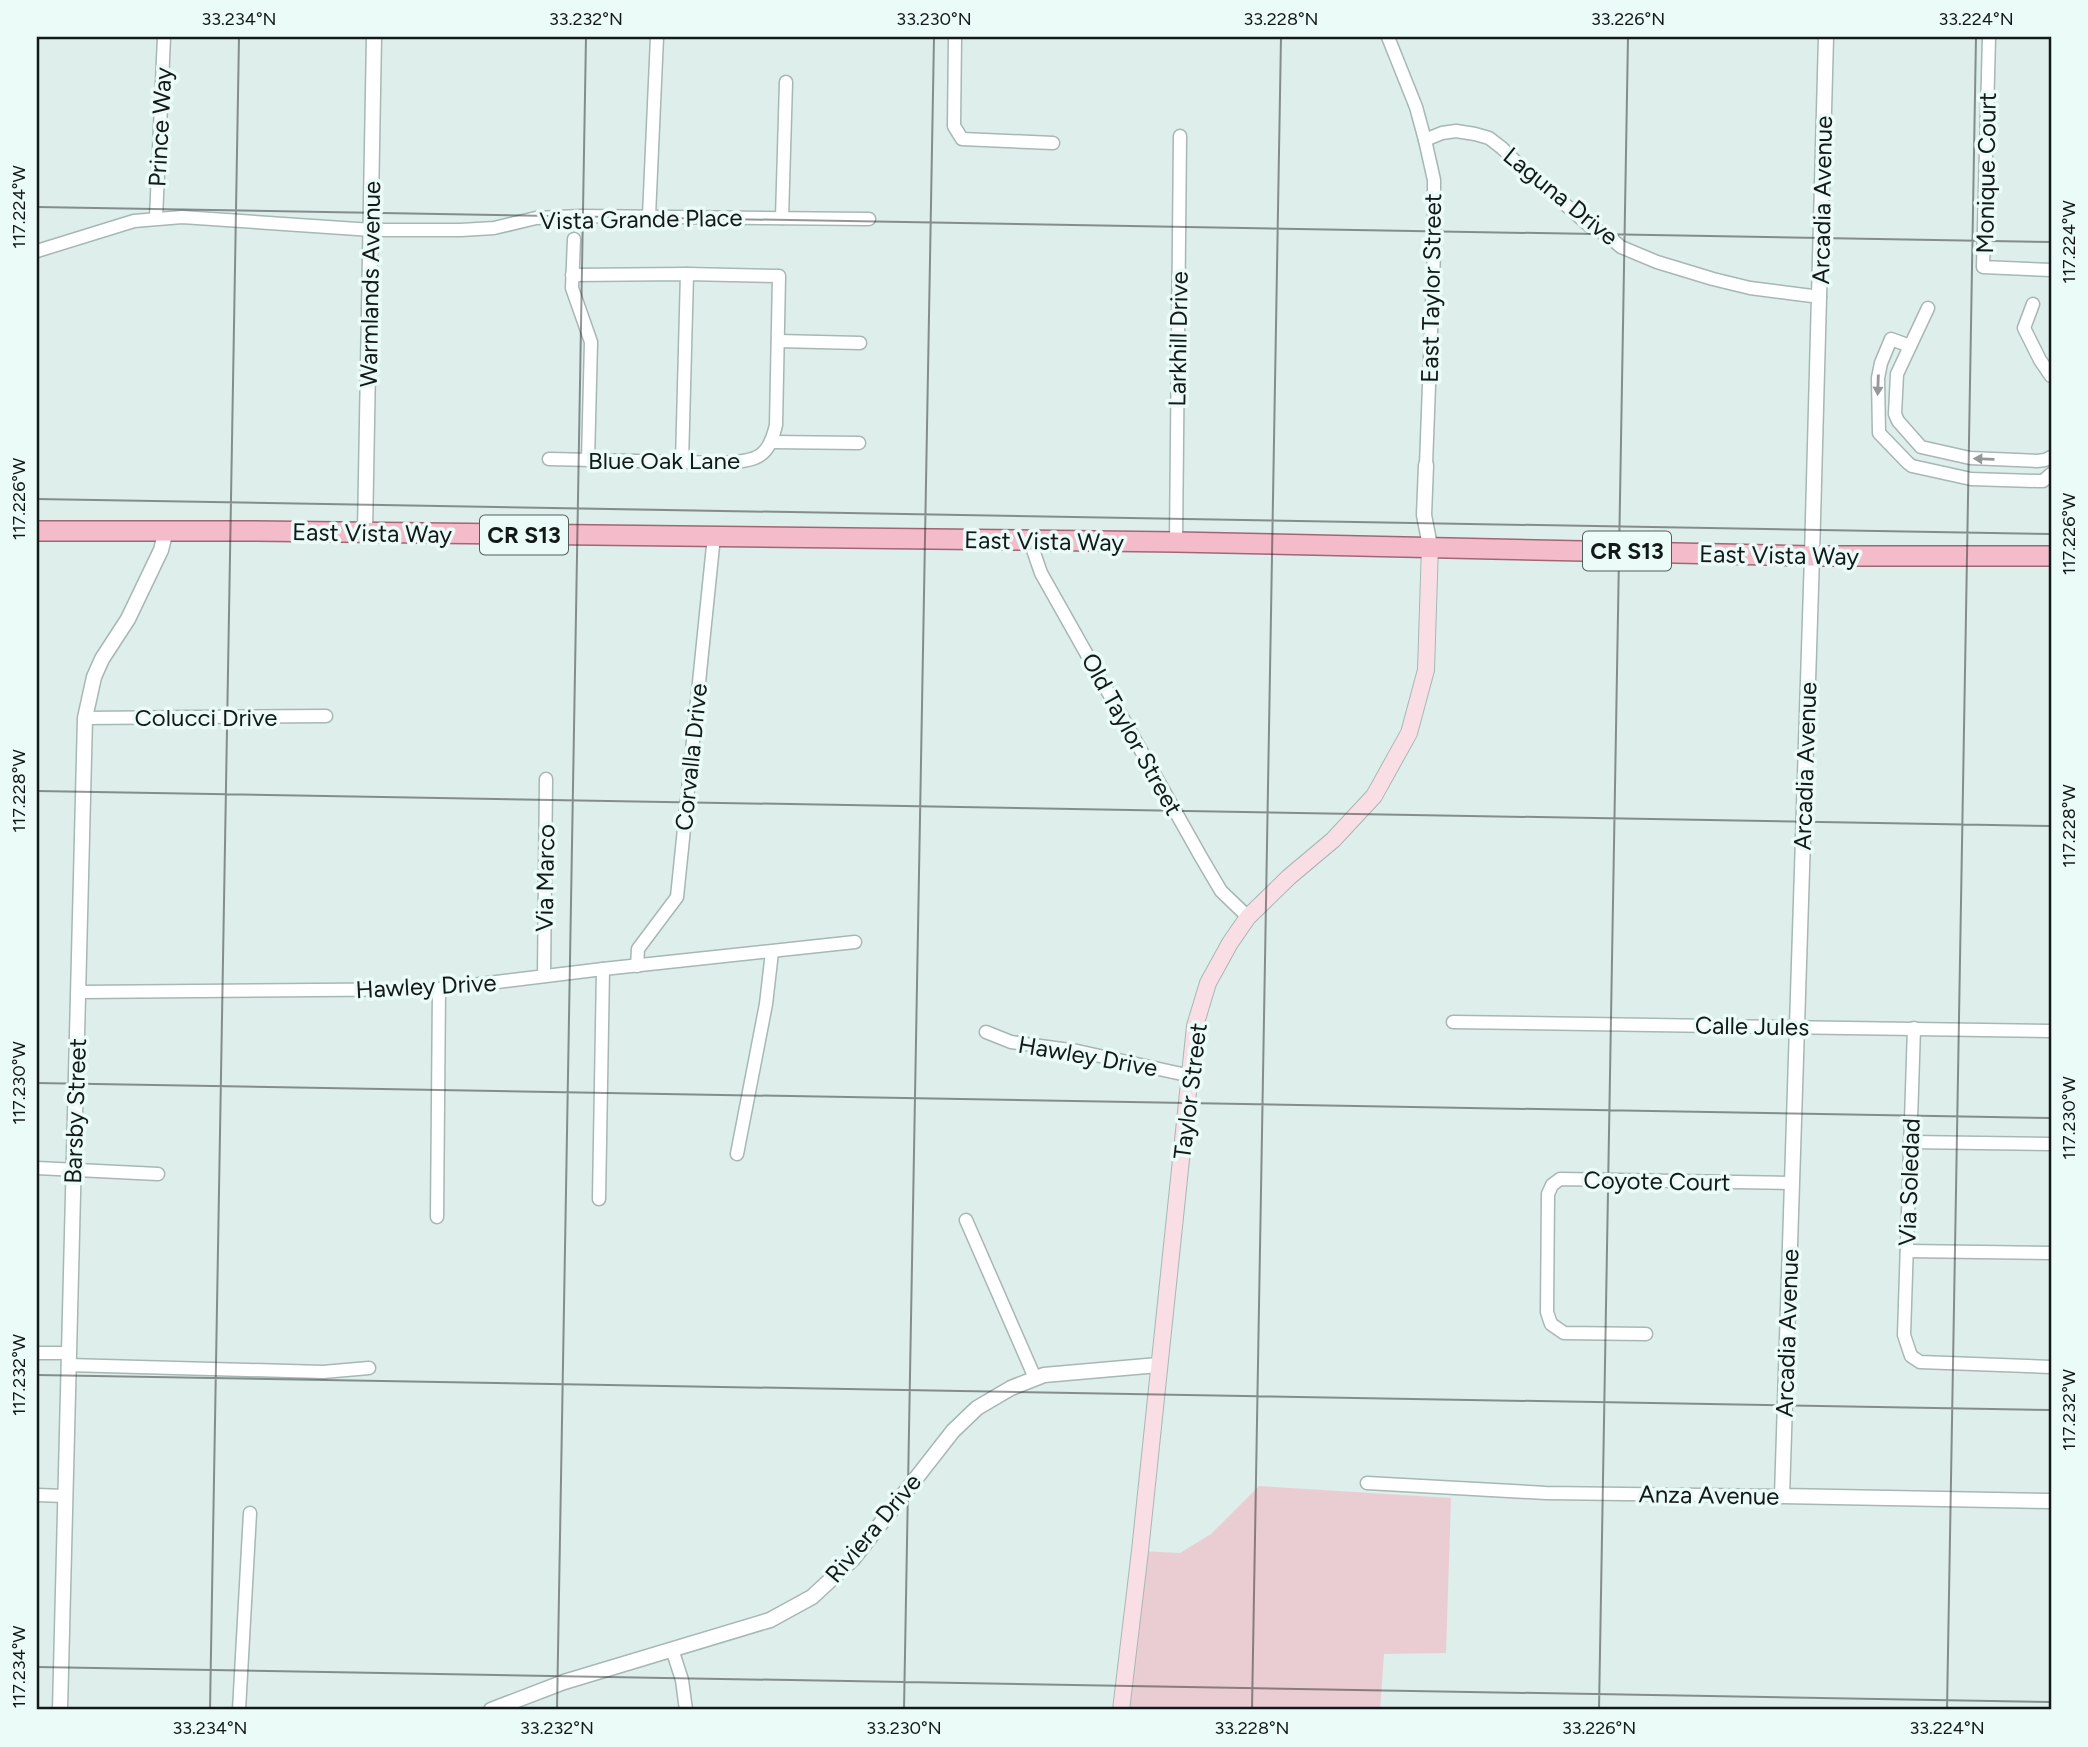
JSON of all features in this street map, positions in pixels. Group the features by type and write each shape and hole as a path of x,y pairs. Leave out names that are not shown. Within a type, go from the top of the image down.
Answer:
{"main road":[{"name":"East Vista Way","path":"37,531 714,536 1430,546 1812,556 2051,556"},
{"name":"Taylor Street","path":"1121,1710 1195,1026 1208,983 1248,917 1289,877 1333,840 1374,796 1409,733 1426,670 1430,546"}],"street":[{"name":"Prince Way","path":"156,218 164,37"},
{"name":"Warmlands Avenue","path":"365,532 374,37"},
{"path":"649,216 657,37"},
{"path":"955,37 954,126 962,139 1053,142"},
{"name":"East Taylor Street","path":"1388,37 1416,107 1434,180 1424,515 1430,546"},
{"name":"Arcadia Avenue","path":"1782,1496 1826,37"},
{"name":"Monique Court","path":"1989,37 1983,267 2051,270"},
{"path":"782,218 786,82"},
{"name":"Laguna Drive","path":"1426,139 1456,131 1489,138 1591,227 1607,235 1621,247 1657,262 1750,288 1819,297"},
{"name":"Larkhill Drive","path":"1176,542 1180,136"},
{"name":"Vista Grande Place","path":"37,251 134,221 156,218 182,217 372,230 494,228 536,218 649,216 869,219"},
{"path":"574,239 572,288 591,342 589,460"},
{"path":"682,462 687,274"},
{"path":"572,275 779,276 776,425 772,442 859,443"},
{"path":"2033,304 2024,328 2051,376"},
{"path":"1928,308 1896,374 1895,414 1898,421 1918,444 1970,458 2037,461 2051,457"},
{"path":"1909,346 1891,339 1878,378 1878,428 1882,436 1908,463 1971,479 2043,481 2051,474"},
{"path":"778,341 860,343"},
{"name":"Blue Oak Lane","path":"549,459 749,461 764,452 772,442"},
{"name":"Barsby Street","path":"60,1710 85,718 89,695 102,659 128,619 161,550 166,530"},
{"name":"Corvalla Drive","path":"637,966 638,949 677,897 714,536"},
{"name":"Old Taylor Street","path":"1030,541 1041,573 1201,857 1221,891 1248,917"},
{"name":"Colucci Drive","path":"85,718 326,716"},
{"name":"Via Marco","path":"544,976 546,779"},
{"name":"Hawley Drive","path":"79,992 439,989 855,942"},
{"path":"737,1154 766,1004 772,952"},
{"path":"599,1199 603,969"},
{"path":"437,1217 439,989"},
{"name":"Calle Jules","path":"1453,1022 2051,1031"},
{"name":"Via Soledad","path":"1914,1028 1904,1335 1911,1356 1920,1362 2051,1367"},
{"name":"Hawley Drive","path":"986,1032 1011,1042 1077,1051 1191,1076"},
{"path":"1910,1142 2051,1144"},
{"path":"37,1168 158,1174"},
{"name":"Coyote Court","path":"1646,1334 1564,1333 1551,1324 1547,1312 1548,1194 1552,1185 1560,1179 1792,1183"},
{"path":"966,1220 1035,1378"},
{"path":"1907,1251 2051,1253"},
{"path":"37,1353 69,1359 323,1372 369,1368"},
{"name":"Riviera Drive","path":"491,1710 564,1682 770,1620 812,1597 853,1559 953,1431 977,1408 1012,1388 1044,1375 1158,1365"},
{"name":"Anza Avenue","path":"1367,1483 1546,1493 2051,1501"},
{"path":"37,1495 65,1496"},
{"path":"239,1710 250,1513"},
{"path":"672,1649 686,1710"}],"shaded area":[{"path":"1259,1486 1451,1498 1446,1653 1384,1654 1380,1710 1122,1710 1140,1551 1180,1553 1211,1534"}]}
